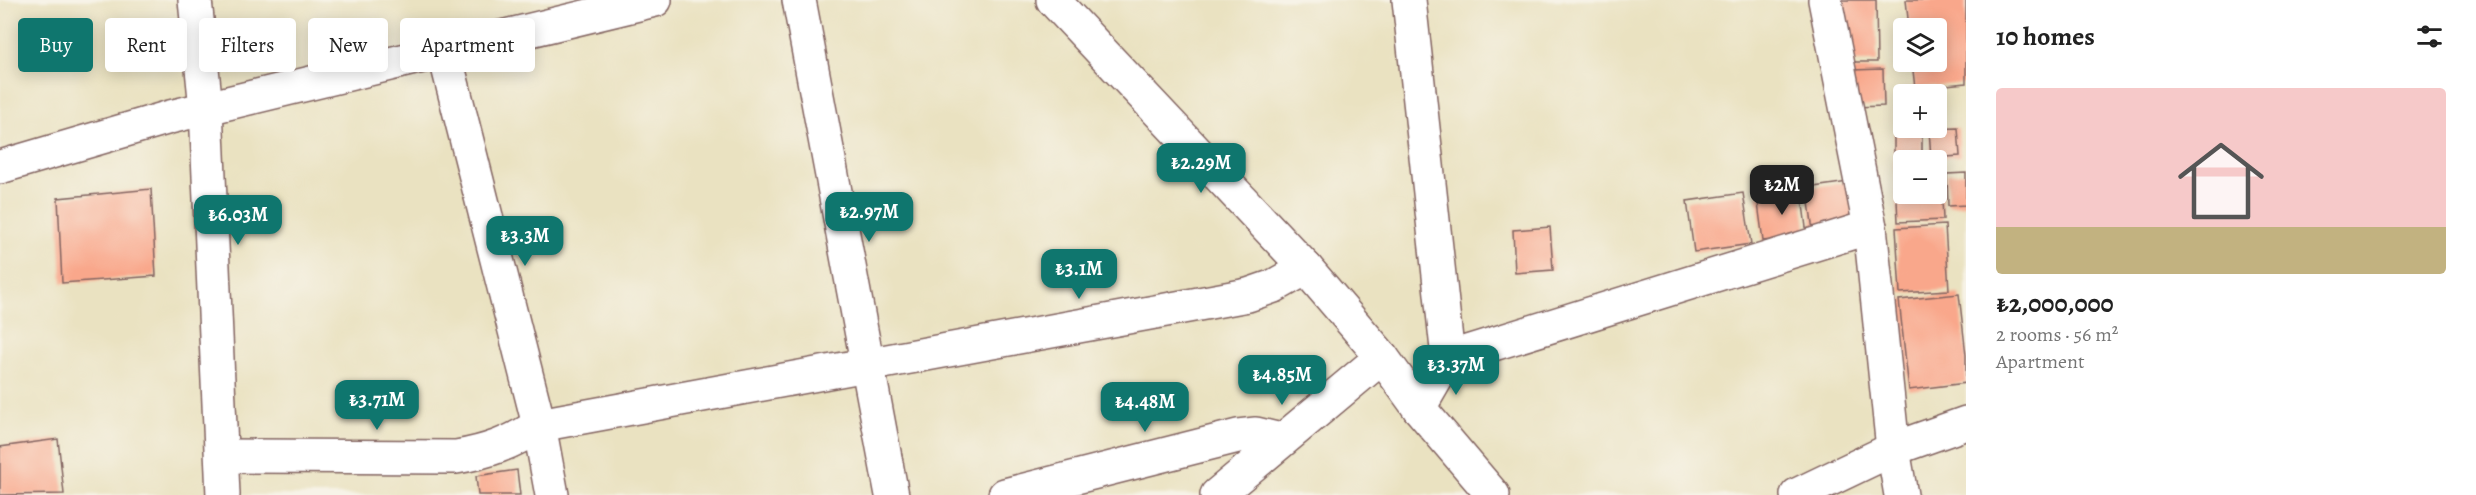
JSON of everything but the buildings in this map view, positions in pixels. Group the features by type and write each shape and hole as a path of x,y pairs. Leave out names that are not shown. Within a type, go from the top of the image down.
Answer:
{"street":[{"path":"195,0 206,108 223,495"},
{"path":"535,29 656,0"},
{"path":"799,0 892,495"},
{"path":"1053,0 1306,268 1382,357 1419,408 1493,495"},
{"path":"1825,0 1870,227 1893,449 1901,495"},
{"path":"1414,1 1448,358 1419,408"},
{"path":"0,167 206,108 400,62"},
{"path":"449,72 538,425 552,495"},
{"path":"1448,358 1870,227"},
{"path":"223,456 456,457 502,446 538,425 1248,295 1274,286 1306,268"},
{"path":"1217,495 1382,357"},
{"path":"1797,495 1893,449 1966,423"},
{"path":"1005,495 1238,436 1256,434 1281,440"}]}
